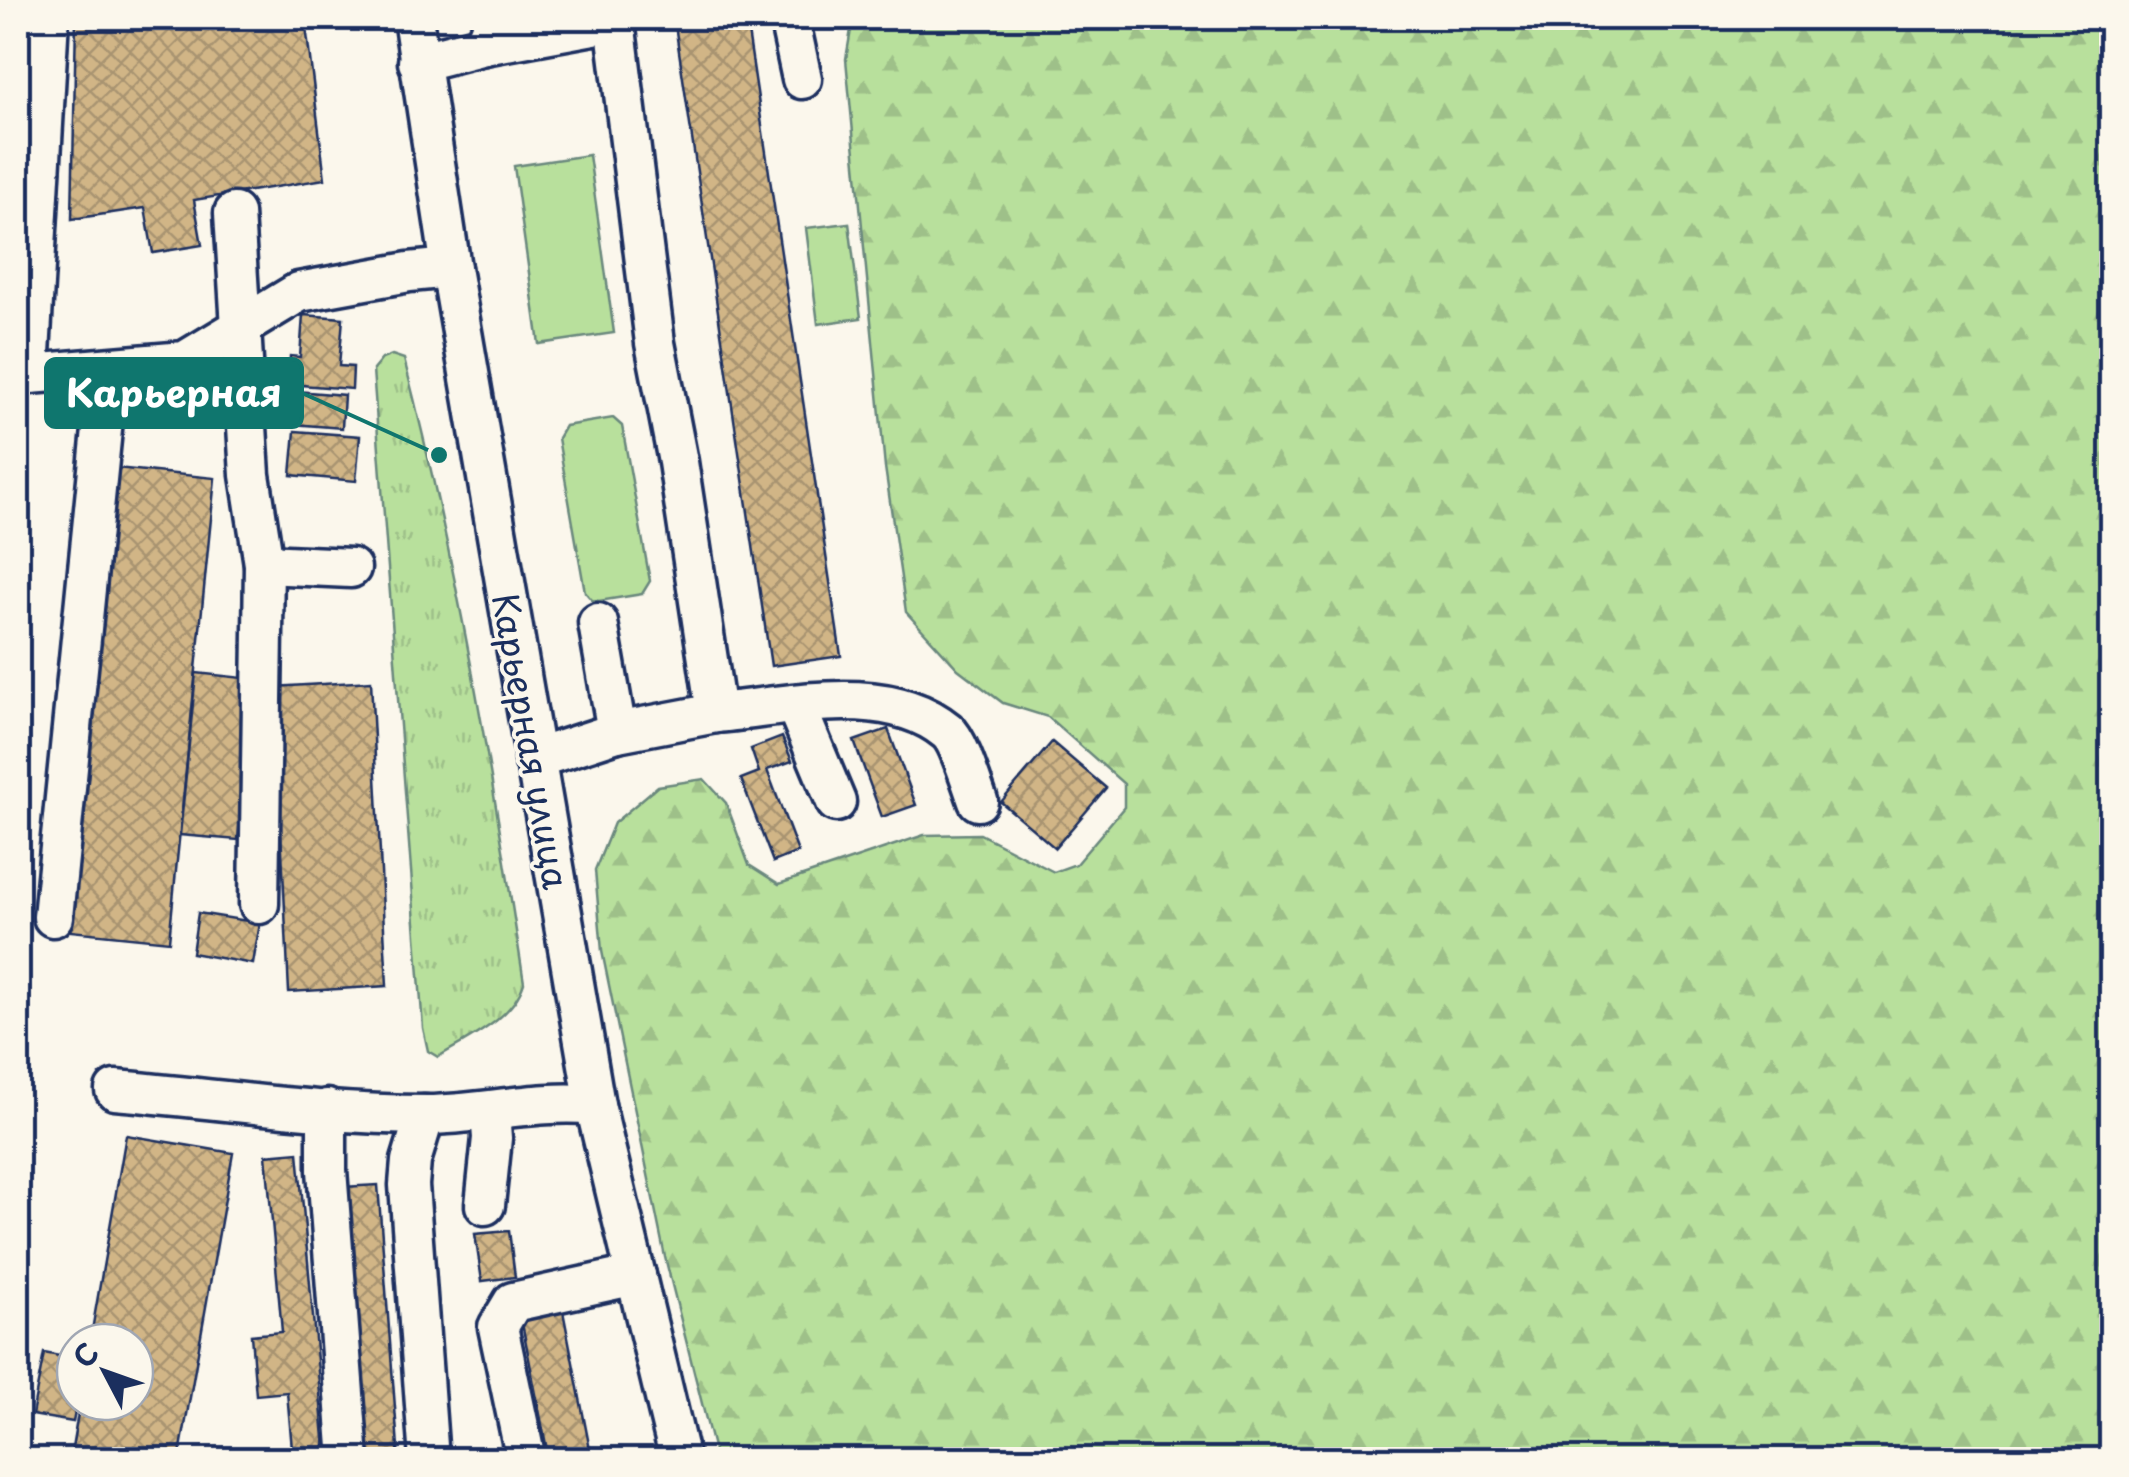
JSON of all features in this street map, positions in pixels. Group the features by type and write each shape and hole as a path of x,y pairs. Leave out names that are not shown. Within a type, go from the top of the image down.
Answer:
{"street":[{"path":"49,18 23,373 108,370 185,361 299,292 451,268"},
{"name":"Карьерная улица","path":"413,18 451,268 595,1105 680,1460"},
{"path":"788,18 802,78"},
{"path":"418,62 490,31 617,20 655,343 678,462 716,714"},
{"path":"234,213 250,475 264,564 259,904"},
{"path":"53,917 108,370"},
{"path":"264,564 351,568"},
{"path":"598,623 617,732"},
{"path":"534,759 617,732 716,714 865,699 905,709 950,732 978,801"},
{"path":"796,706 836,802"},
{"path":"115,1090 425,1115 566,1102 595,1105"},
{"path":"327,1109 327,1170 349,1460"},
{"path":"485,1205 492,1138 490,1112"},
{"path":"425,1115 409,1185 429,1460"},
{"path":"526,1460 498,1326 513,1302 636,1276"}],"green space":[{"path":"853,18 2111,18 2111,1459 716,1459 665,1257 602,951 595,870 614,823 658,786 704,779 726,803 749,865 779,884 924,835 980,834 1054,872 1076,864 1124,807 1124,784 1048,717 1003,703 958,669 906,612 885,467 846,59"},
{"path":"589,155 614,333 539,344 514,166"},
{"path":"849,223 861,318 818,324 806,228"},
{"path":"392,355 404,359 441,514 486,748 524,983 500,1017 438,1057 428,1051 423,1028 373,370 382,359"},
{"path":"613,418 622,426 650,581 642,594 599,601 585,592 558,438 565,426"}],"building":[{"path":"76,18 305,18 325,179 194,200 202,245 153,253 145,208 72,219"},
{"path":"674,18 746,18 841,656 771,666"},
{"path":"303,315 343,318 339,366 353,367 352,389 288,384 290,356 300,357"},
{"path":"296,391 344,395 342,428 293,424"},
{"path":"295,431 360,436 356,481 291,475"},
{"path":"116,468 215,478 169,941 70,931"},
{"path":"196,673 253,679 238,840 180,835"},
{"path":"371,681 387,986 289,992 274,687"},
{"path":"888,729 916,805 882,817 854,741"},
{"path":"782,737 792,761 767,770 798,852 773,862 741,779 759,772 751,749"},
{"path":"1052,742 1106,788 1055,848 1001,802"},
{"path":"198,913 260,923 253,964 192,953"},
{"path":"126,1135 233,1153 179,1460 70,1460 77,1422 155,1422 155,1322 93,1322"},
{"path":"298,1152 326,1460 293,1460 287,1392 256,1395 251,1335 282,1332 266,1155"},
{"path":"378,1185 399,1460 364,1460 343,1187"},
{"path":"509,1231 515,1277 482,1281 475,1234"},
{"path":"562,1306 592,1460 549,1460 520,1313"},
{"path":"44,1353 55,1355 55,1419 32,1415"}],"place":[{"name":"Карьерная","path":"439,455"}]}
